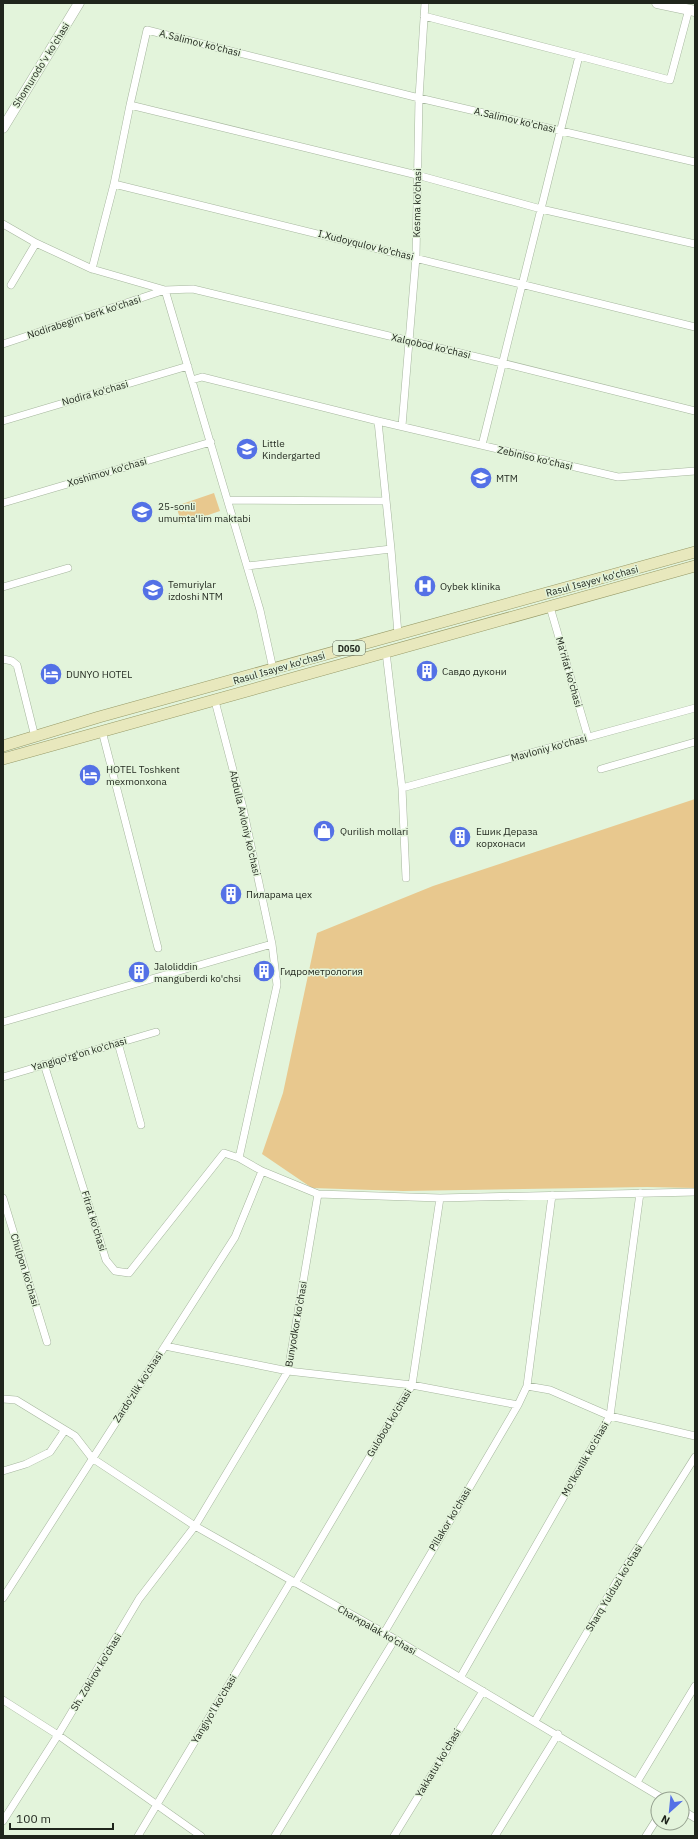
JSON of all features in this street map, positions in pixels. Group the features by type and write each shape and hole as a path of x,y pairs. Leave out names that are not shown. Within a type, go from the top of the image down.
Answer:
{"main road":[{"name":"Rasul Isayev ko'chasi","path":"3,746 99,717 695,552"},
{"name":"Rasul Isayev ko'chasi","path":"3,759 695,566"},
{"path":"99,717 102,732"}],"street":[{"name":"Shomurodo'v ko'chasi","path":"3,128 79,3"},
{"name":"Kesma ko'chasi","path":"402,426 416,257 419,98 425,3"},
{"path":"424,16 670,80 692,10 657,3"},
{"name":"A.Salimov ko'chasi","path":"130,105 147,30 419,98 695,162"},
{"path":"482,445 579,56"},
{"path":"92,269 114,184 130,105 417,176 541,209 695,244"},
{"name":"I.Xudoyqulov ko'chasi","path":"114,184 416,257 695,327"},
{"path":"3,224 36,243 92,269 165,290 260,610 273,669"},
{"path":"11,285 36,243"},
{"name":"Xalqobod ko'chasi","path":"165,290 193,289 695,411"},
{"name":"Nodirabegim berk ko'chasi","path":"3,344 165,290"},
{"name":"Nodira ko'chasi","path":"3,421 188,366"},
{"name":"Zebiniso ko'chasi","path":"192,380 202,377 378,421 618,477 695,471"},
{"path":"378,421 398,634"},
{"name":"Xoshimov ko'chasi","path":"3,503 211,442"},
{"path":"228,500 386,501"},
{"path":"247,566 391,549"},
{"path":"3,587 68,568"},
{"name":"Ma'rifat ko'chasi","path":"550,607 588,737"},
{"path":"386,652 402,788 406,878"},
{"path":"3,659 12,661 17,665 35,737"},
{"name":"Abdulla Avloniy ko'chasi","path":"215,701 242,808 272,944 277,985 239,1158"},
{"name":"Mavloniy ko'chasi","path":"402,788 695,708"},
{"path":"102,732 158,948"},
{"path":"601,769 695,742"},
{"path":"3,1022 272,944"},
{"name":"Yangiqo'rg'on ko'chasi","path":"3,1077 156,1032"},
{"path":"118,1043 141,1125"},
{"name":"Fitrat ko'chasi","path":"44,1064 106,1260 115,1270 129,1273 224,1153 239,1158"},
{"path":"239,1158 262,1171 318,1194 440,1198 695,1192"},
{"name":"Zardo'zlik ko'chasi","path":"3,1598 235,1237 262,1171"},
{"name":"Mo'lkonlik ko'chasi","path":"460,1678 610,1416 640,1193"},
{"name":"Bunyodkor ko'chasi","path":"195,1526 288,1371 318,1194"},
{"path":"552,1195 527,1386 550,1390 610,1416 695,1436"},
{"name":"Chulpon ko'chasi","path":"3,1198 47,1342"},
{"name":"Gulobod ko'chasi","path":"293,1582 412,1385 440,1198"},
{"path":"165,1346 288,1371 412,1385 518,1405"},
{"name":"Pillakor ko'chasi","path":"384,1633 518,1405 527,1386"},
{"name":"Charxpalak ko'chasi","path":"3,1399 16,1400 65,1430 74,1436 92,1458 195,1526 395,1639 558,1734 651,1791"},
{"path":"3,1471 26,1464 50,1452 65,1430"},
{"name":"Sharq Yulduzi ko'chasi","path":"535,1721 617,1581 695,1457"},
{"name":"Sh. Zokirov ko'chasi","path":"3,1822 58,1735 140,1599 195,1526"},
{"name":"Yangiyo'l ko'chasi","path":"138,1836 293,1582"},
{"path":"275,1836 395,1639"},
{"path":"637,1782 695,1686"},
{"name":"Yakkatut ko'chasi","path":"394,1836 483,1691"},
{"path":"3,1700 58,1735 201,1836"},
{"path":"495,1836 558,1734"}],"shaded area":[{"path":"214,493 220,511 182,524 176,506"},
{"path":"695,799 695,1188 647,1187 403,1191 312,1188 262,1154 283,1093 317,933 433,886"}],"place":[{"name":"Little Kindergarted","path":"247,449"},
{"name":"MTM","path":"481,478"},
{"name":"25-sonli umumta'lim maktabi","path":"142,512"},
{"name":"Oybek klinika","path":"425,586"},
{"name":"Temuriylar izdoshi NTM","path":"153,590"},
{"name":"Савдо дукони","path":"427,671"},
{"name":"DUNYO HOTEL","path":"51,674"},
{"name":"HOTEL Toshkent mexmonxona","path":"90,775"},
{"name":"Qurilish mollari","path":"324,831"},
{"name":"Ешик Дераза корхонаси","path":"460,837"},
{"name":"Пиларама цех","path":"231,894"},
{"name":"Гидрометрология","path":"264,971"},
{"name":"Jaloliddin manguberdi ko'chsi","path":"139,972"}]}
